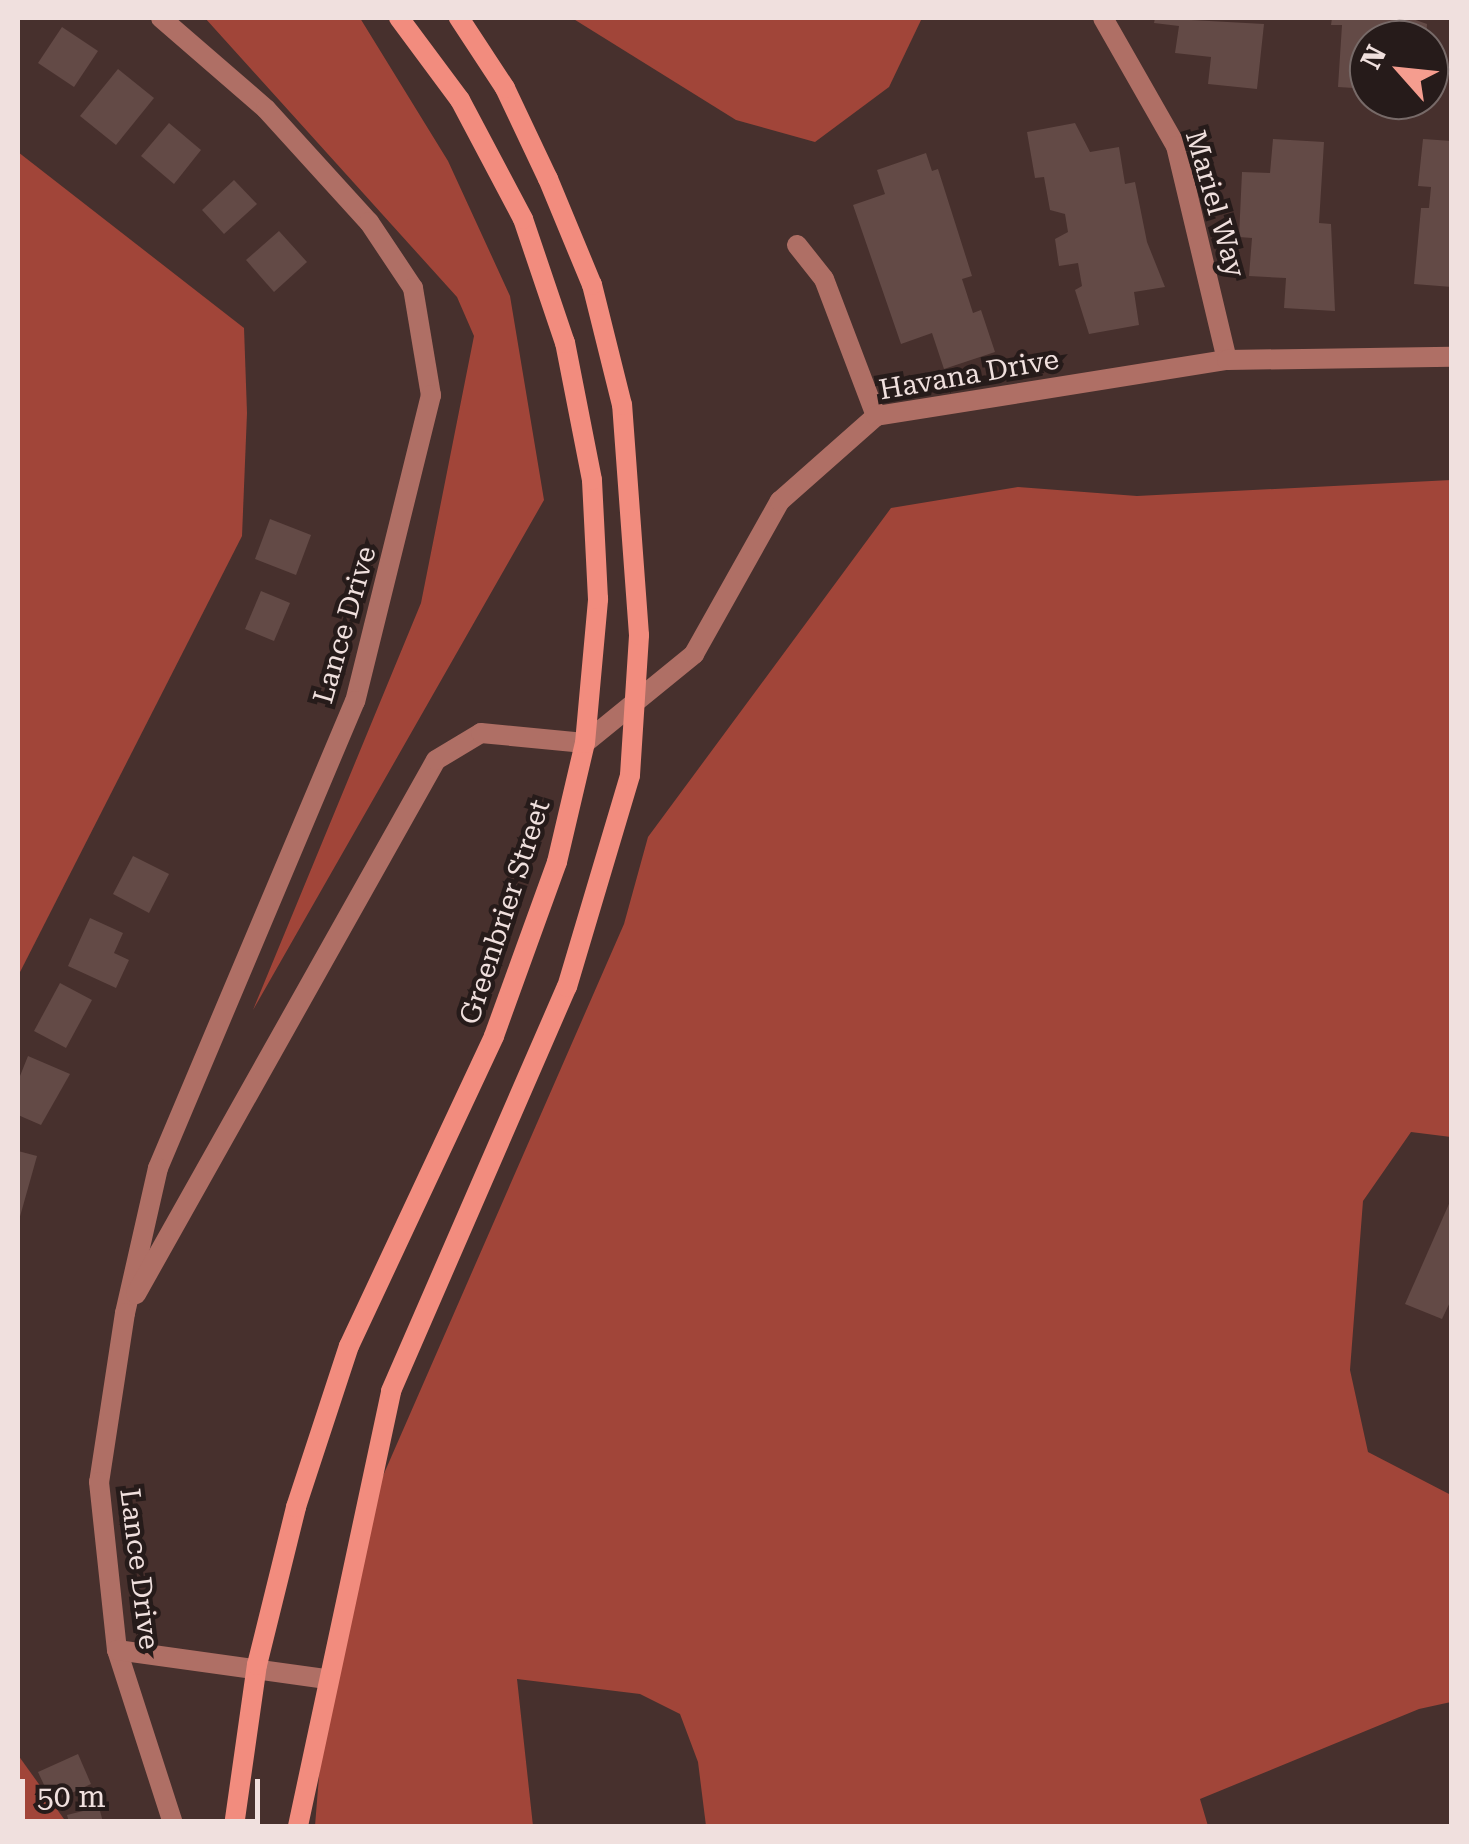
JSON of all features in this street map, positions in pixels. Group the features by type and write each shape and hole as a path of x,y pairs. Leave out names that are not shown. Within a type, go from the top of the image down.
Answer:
{"main road":[{"name":"Greenbrier Street","path":"234,1826 257,1665 296,1506 349,1346 494,1036 557,862 585,743 598,599 592,480 565,343 524,218 460,100 398,18"},
{"path":"298,1826 325,1679 391,1391 568,987 622,808 635,702 639,635 622,405 596,302 506,88 459,18"}],"street":[{"name":"Lance Drive","path":"161,18 266,108 369,222 413,288 430,395 356,701 158,1168 124,1313 99,1482 117,1650 174,1826"},
{"name":"Mariel Way","path":"1103,18 1176,146 1227,360"},
{"path":"797,246 824,278 876,416"},
{"name":"Havana Drive","path":"585,743 694,654 780,501 876,416 1227,360 1452,357"},
{"name":"Lance Drive","path":"124,1313 436,760 481,732 585,743"},
{"path":"117,1650 257,1665 325,1679"}],"shaded area":[{"path":"205,18 360,18 448,161 510,296 544,500 253,1010 421,603 474,336 457,297"},
{"path":"572,18 922,18 889,87 815,142 736,120"},
{"path":"18,152 244,328 247,413 242,536 18,976"},
{"path":"1451,480 1451,1137 1411,1132 1363,1201 1350,1370 1368,1452 1451,1495 1451,1702 1419,1709 1200,1799 1208,1826 706,1826 698,1762 680,1714 640,1694 517,1679 533,1826 315,1826 320,1764 379,1485 624,924 648,837 891,508 1018,487 1137,496"},
{"path":"18,1755 69,1826 18,1826"}],"building":[{"path":"1155,18 1264,24 1257,89 1208,84 1211,57 1175,53 1179,26 1154,23"},
{"path":"1332,18 1416,20 1349,20 1349,88 1338,87 1342,25 1331,25"},
{"path":"62,27 98,51 74,87 38,63"},
{"path":"118,69 154,98 116,145 80,116"},
{"path":"169,123 201,150 174,184 141,156"},
{"path":"1075,123 1090,152 1119,147 1125,184 1135,182 1147,242 1165,287 1134,292 1139,325 1089,334 1075,290 1082,286 1078,263 1059,266 1055,239 1068,232 1065,214 1050,210 1044,177 1035,178 1027,132"},
{"path":"1273,139 1324,142 1319,223 1331,224 1335,311 1284,308 1286,278 1249,276 1252,238 1239,237 1242,172 1270,173"},
{"path":"1423,139 1452,141 1452,287 1414,284 1421,208 1429,208 1431,187 1418,186"},
{"path":"926,153 932,171 938,169 972,276 962,279 973,313 981,310 995,352 944,369 932,333 901,344 853,205 885,194 877,170"},
{"path":"234,180 257,204 224,234 202,210"},
{"path":"279,231 307,262 274,292 246,260"},
{"path":"270,519 311,535 296,575 255,559"},
{"path":"261,591 290,603 274,641 245,629"},
{"path":"133,856 169,874 149,913 113,894"},
{"path":"90,918 123,933 114,953 129,960 116,988 68,966"},
{"path":"60,983 92,1000 66,1048 34,1031"},
{"path":"28,1056 70,1074 41,1125 18,1115 18,1081"},
{"path":"18,1151 37,1156 19,1220 18,1220"},
{"path":"1452,1197 1452,1298 1442,1319 1405,1304"},
{"path":"78,1754 91,1784 52,1802 38,1772"},
{"path":"99,1807 104,1826 70,1826 67,1815"}]}
